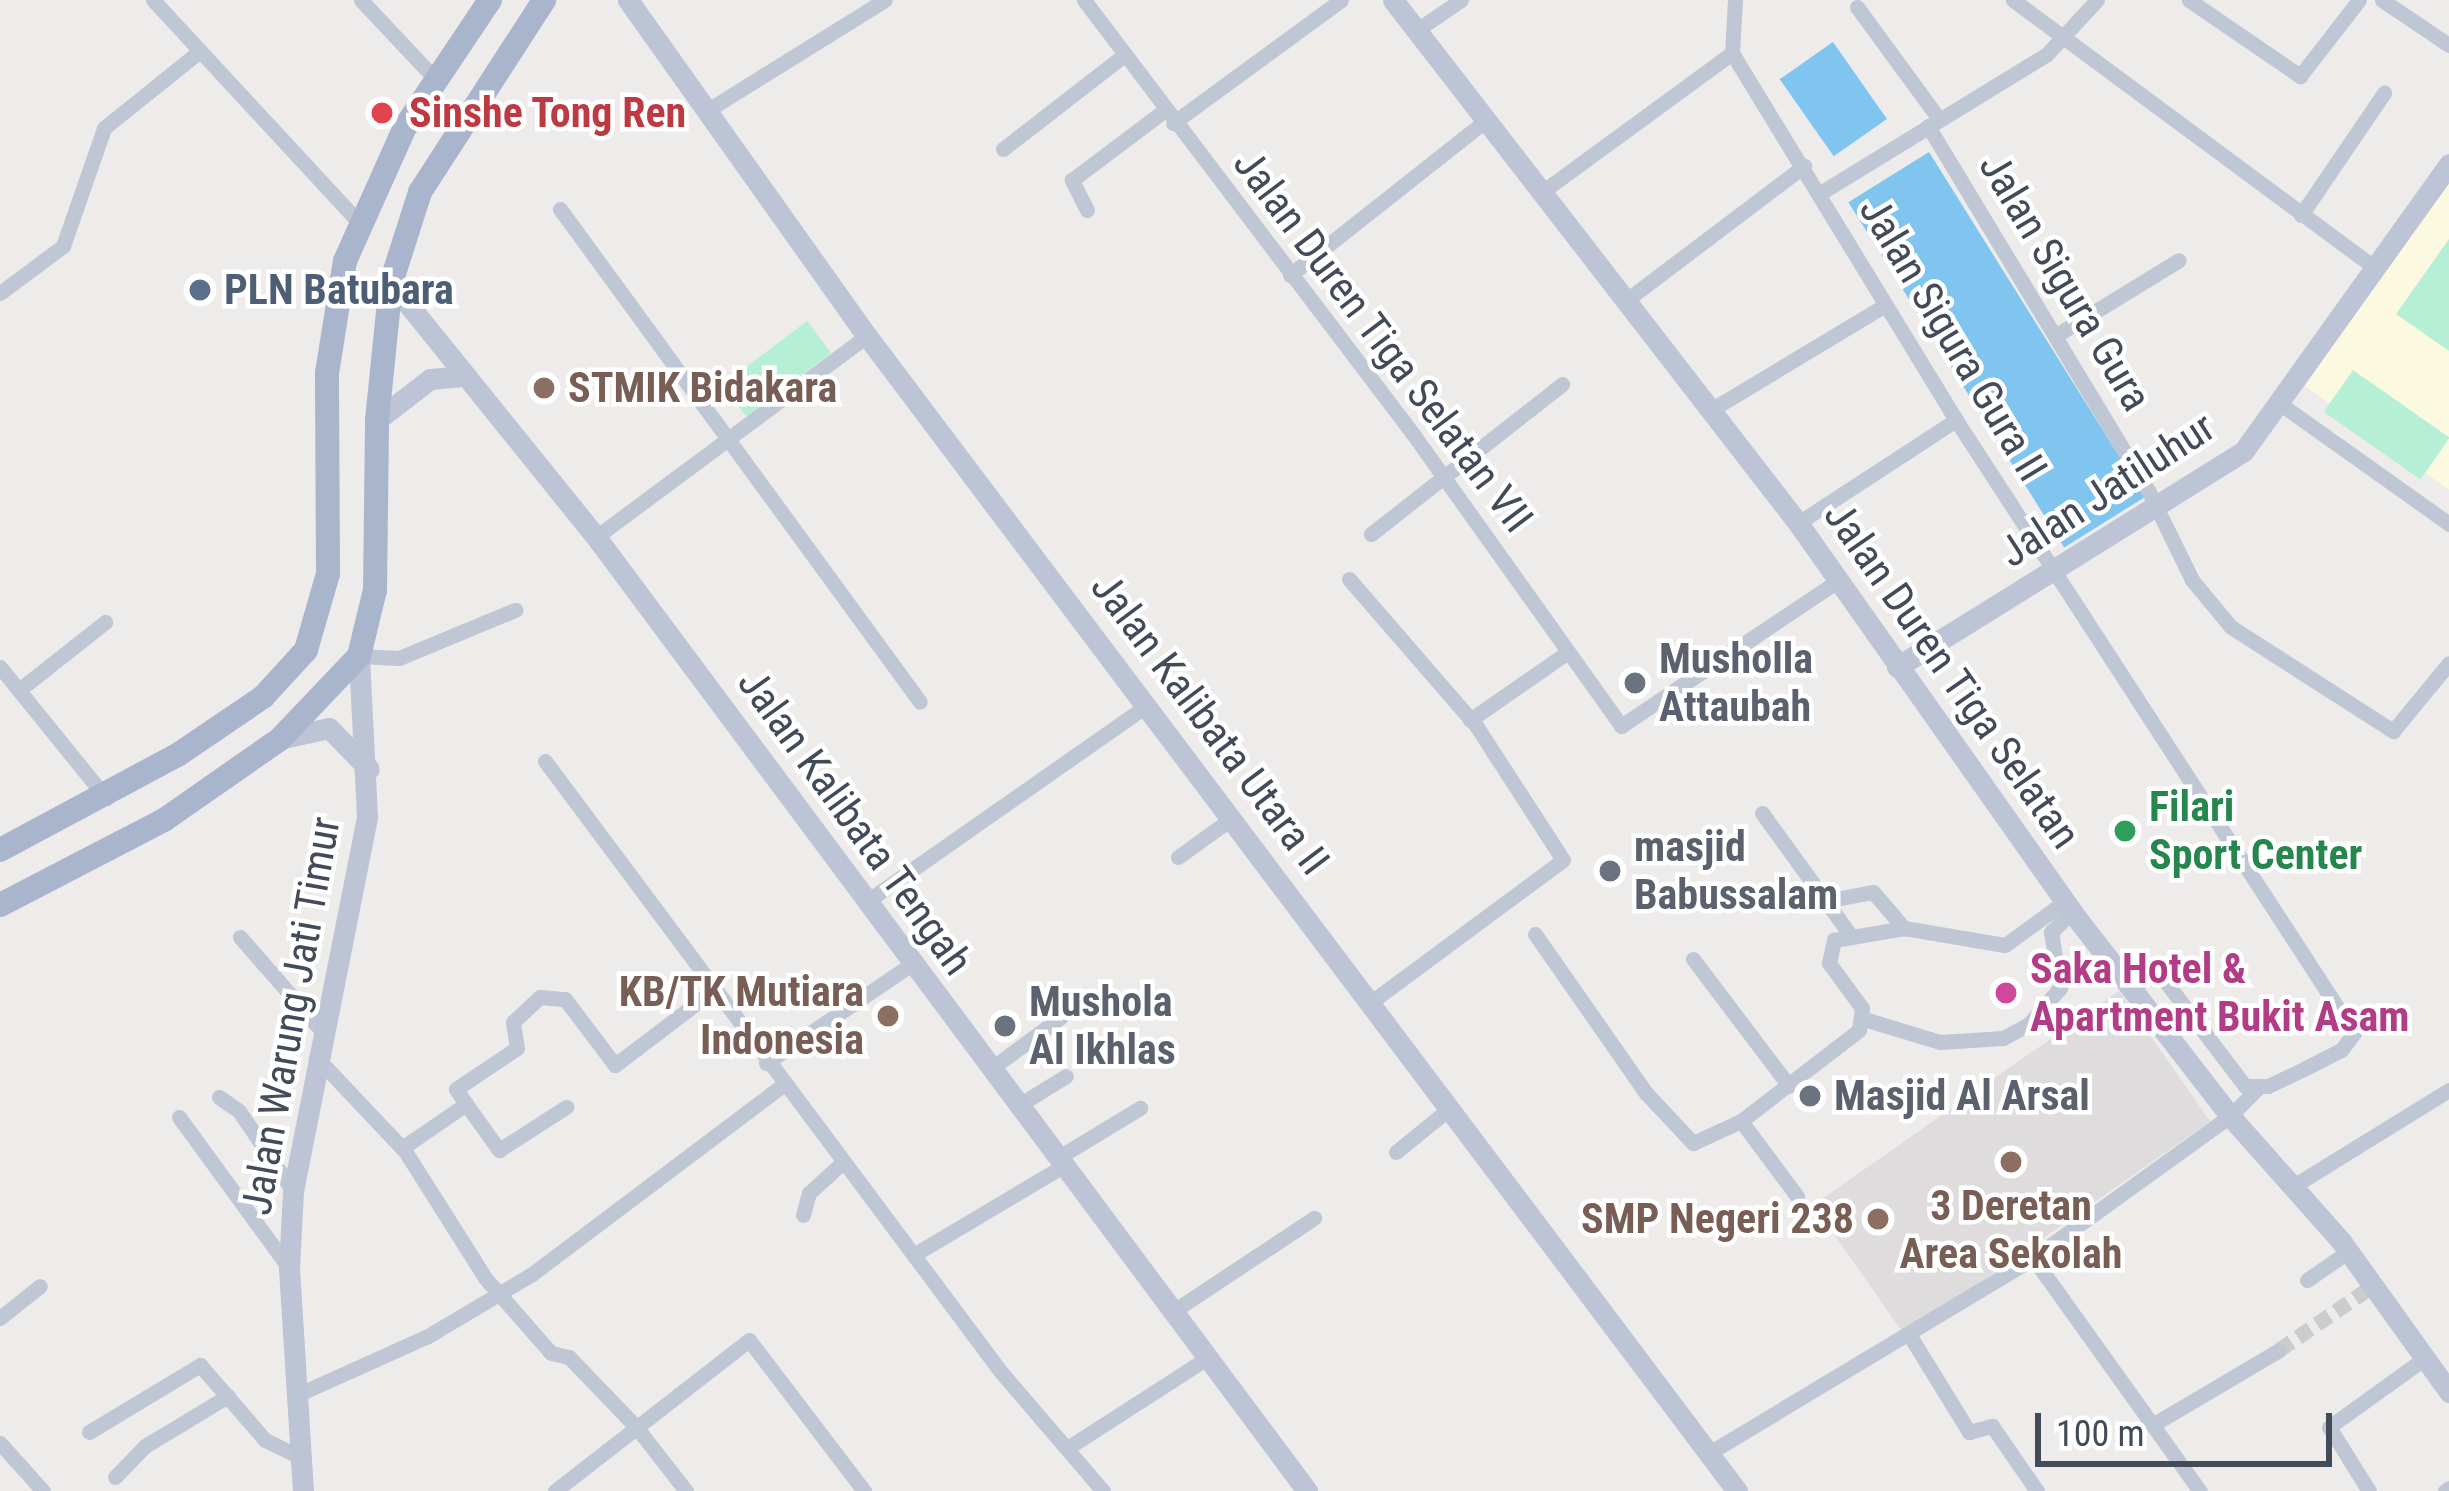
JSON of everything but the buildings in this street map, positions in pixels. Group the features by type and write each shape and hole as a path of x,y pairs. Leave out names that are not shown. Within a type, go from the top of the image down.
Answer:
{"main road":[{"path":"0,850 106,798 280,683 316,631 328,574 327,373 358,221 436,80 490,0"},
{"path":"0,905 164,820 280,739 359,656 375,590 377,419 392,283 420,193 544,0"}],"street":[{"path":"153,0 196,54 358,221"},
{"path":"362,0 436,80"},
{"name":"Jalan Kalibata Utara II","path":"628,0 867,336 1737,1491"},
{"path":"708,110 886,0"},
{"name":"Jalan Duren Tiga Selatan VII","path":"1084,0 1446,483 1621,727 1839,580"},
{"path":"1087,210 1072,180 1342,0"},
{"name":"Jalan Duren Tiga Selatan","path":"1393,0 1798,523 2068,907 2230,1116 2349,1252 2449,1392"},
{"path":"1417,30 1461,0"},
{"path":"1542,192 1732,53 1735,0"},
{"path":"2013,0 2376,269"},
{"path":"1822,192 2067,40 2097,0"},
{"path":"2189,0 2300,76 2359,0"},
{"path":"2382,0 2449,45"},
{"name":"Jalan Sigura Gura","path":"1856,8 1933,122 2153,503 2192,580 2231,627 2382,728 2403,727 2449,663"},
{"name":"Jalan Sigura Gura II","path":"1709,1453 1910,1336 2032,1258 2230,1116 2258,1088 2341,1050 2354,1026 1956,420 1884,306 1822,192 1732,53"},
{"path":"0,293 63,246 104,128 196,54"},
{"path":"1003,149 1124,55"},
{"path":"2301,215 2384,93"},
{"path":"1291,275 1486,121"},
{"name":"Jalan Jatiluhur","path":"1897,667 2057,572 2153,503 2243,452 2449,164"},
{"path":"1624,302 1804,166"},
{"path":"560,209 920,702"},
{"path":"2055,336 2179,260"},
{"name":"Jalan Kalibata Tengah","path":"392,283 596,537 910,965 1210,1356 1307,1491"},
{"path":"1709,411 1884,306"},
{"path":"596,537 867,336"},
{"path":"377,419 430,380 466,376"},
{"path":"1371,534 1446,483 1562,384"},
{"path":"2279,403 2449,524"},
{"path":"1798,523 1956,420"},
{"path":"1348,578 1470,720 1563,860 1370,1003"},
{"path":"359,656 399,658 515,610"},
{"path":"19,690 105,622"},
{"path":"1470,720 1568,652"},
{"name":"Jalan Warung Jati Timur","path":"303,1491 290,1268 293,1191 322,1031 346,964 369,770 359,656"},
{"path":"0,667 106,798"},
{"path":"866,902 1146,706"},
{"name":"Jalan Warung Jati Timur","path":"280,739 328,728 369,770"},
{"path":"545,761 712,992 1001,1372 1103,1491"},
{"path":"1762,813 1848,932"},
{"path":"1178,856 1232,818"},
{"path":"1826,901 1873,892 1904,928"},
{"path":"2068,907 2051,932 2060,988 2029,1024 2003,1038 1940,1042 1864,1018 1826,952 1848,932 1904,928 2005,945 2068,907"},
{"path":"2037,925 2053,945"},
{"path":"1535,934 1684,1138 1706,1140 1742,1121 1836,1052 1864,1018"},
{"path":"239,937 322,1031"},
{"path":"1694,959 1789,1086"},
{"path":"766,1063 910,965"},
{"path":"2129,987 2159,973 2237,1082 2258,1088"},
{"path":"566,1107 499,1150 456,1090 517,1048 513,1022 549,992 588,1023 615,1065 712,992"},
{"path":"992,1069 1061,1017"},
{"path":"316,1057 402,1148 486,1279 502,1290 551,1353 568,1357 637,1428 686,1491"},
{"path":"1019,1105 1066,1076"},
{"path":"299,1394 428,1336 502,1290 647,1193 782,1085"},
{"path":"220,1097 239,1111 293,1191"},
{"path":"2294,1186 2447,1097"},
{"path":"402,1148 466,1104"},
{"path":"915,1254 1140,1108"},
{"path":"1396,1152 1449,1109"},
{"path":"179,1117 290,1268"},
{"path":"1742,1121 1797,1196"},
{"path":"802,1215 805,1199 843,1162"},
{"path":"1175,1310 1314,1218"},
{"path":"2307,1280 2349,1252"},
{"path":"2032,1258 2154,1424 2194,1489"},
{"path":"0,1318 40,1286"},
{"path":"1910,1336 1969,1432 1992,1426 2037,1491"},
{"path":"555,1491 748,1340 864,1491"},
{"path":"2154,1424 2279,1350"},
{"path":"1069,1447 1210,1356"},
{"path":"2369,1491 2329,1426 2425,1358"},
{"path":"89,1432 188,1365 200,1365 265,1439 300,1457"},
{"path":"115,1478 145,1446 228,1396"},
{"path":"0,1443 43,1491"}],"shaded area":[{"path":"2449,179 2449,490 2305,386"},
{"name":"3 Deretan Area Sekolah","path":"2119,991 2210,1121 1905,1335 1813,1205"}],"green space":[{"path":"2449,239 2449,351 2396,314"},
{"path":"807,321 831,353 746,417 722,385"},
{"path":"2353,370 2449,437 2420,479 2324,412"}],"water":[{"path":"1833,42 1887,119 1834,156 1780,79"},
{"path":"1929,152 2145,497 2064,547 1848,202"}],"tunnel":[{"path":"2279,1350 2374,1285"}],"place":[{"name":"Sinshe Tong Ren","path":"382,113"},
{"name":"PLN Batubara","path":"200,290"},
{"name":"STMIK Bidakara","path":"544,388"},
{"name":"Musholla Attaubah","path":"1635,683"},
{"name":"Filari Sport Center","path":"2125,831"},
{"name":"masjid Babussalam","path":"1610,871"},
{"name":"Saka Hotel & Apartment Bukit Asam","path":"2006,993"},
{"name":"KB/TK Mutiara Indonesia","path":"888,1016"},
{"name":"Mushola Al Ikhlas","path":"1005,1026"},
{"name":"Masjid Al Arsal","path":"1810,1096"},
{"name":"3 Deretan Area Sekolah","path":"2011,1162"},
{"name":"SMP Negeri 238","path":"1878,1219"}]}
